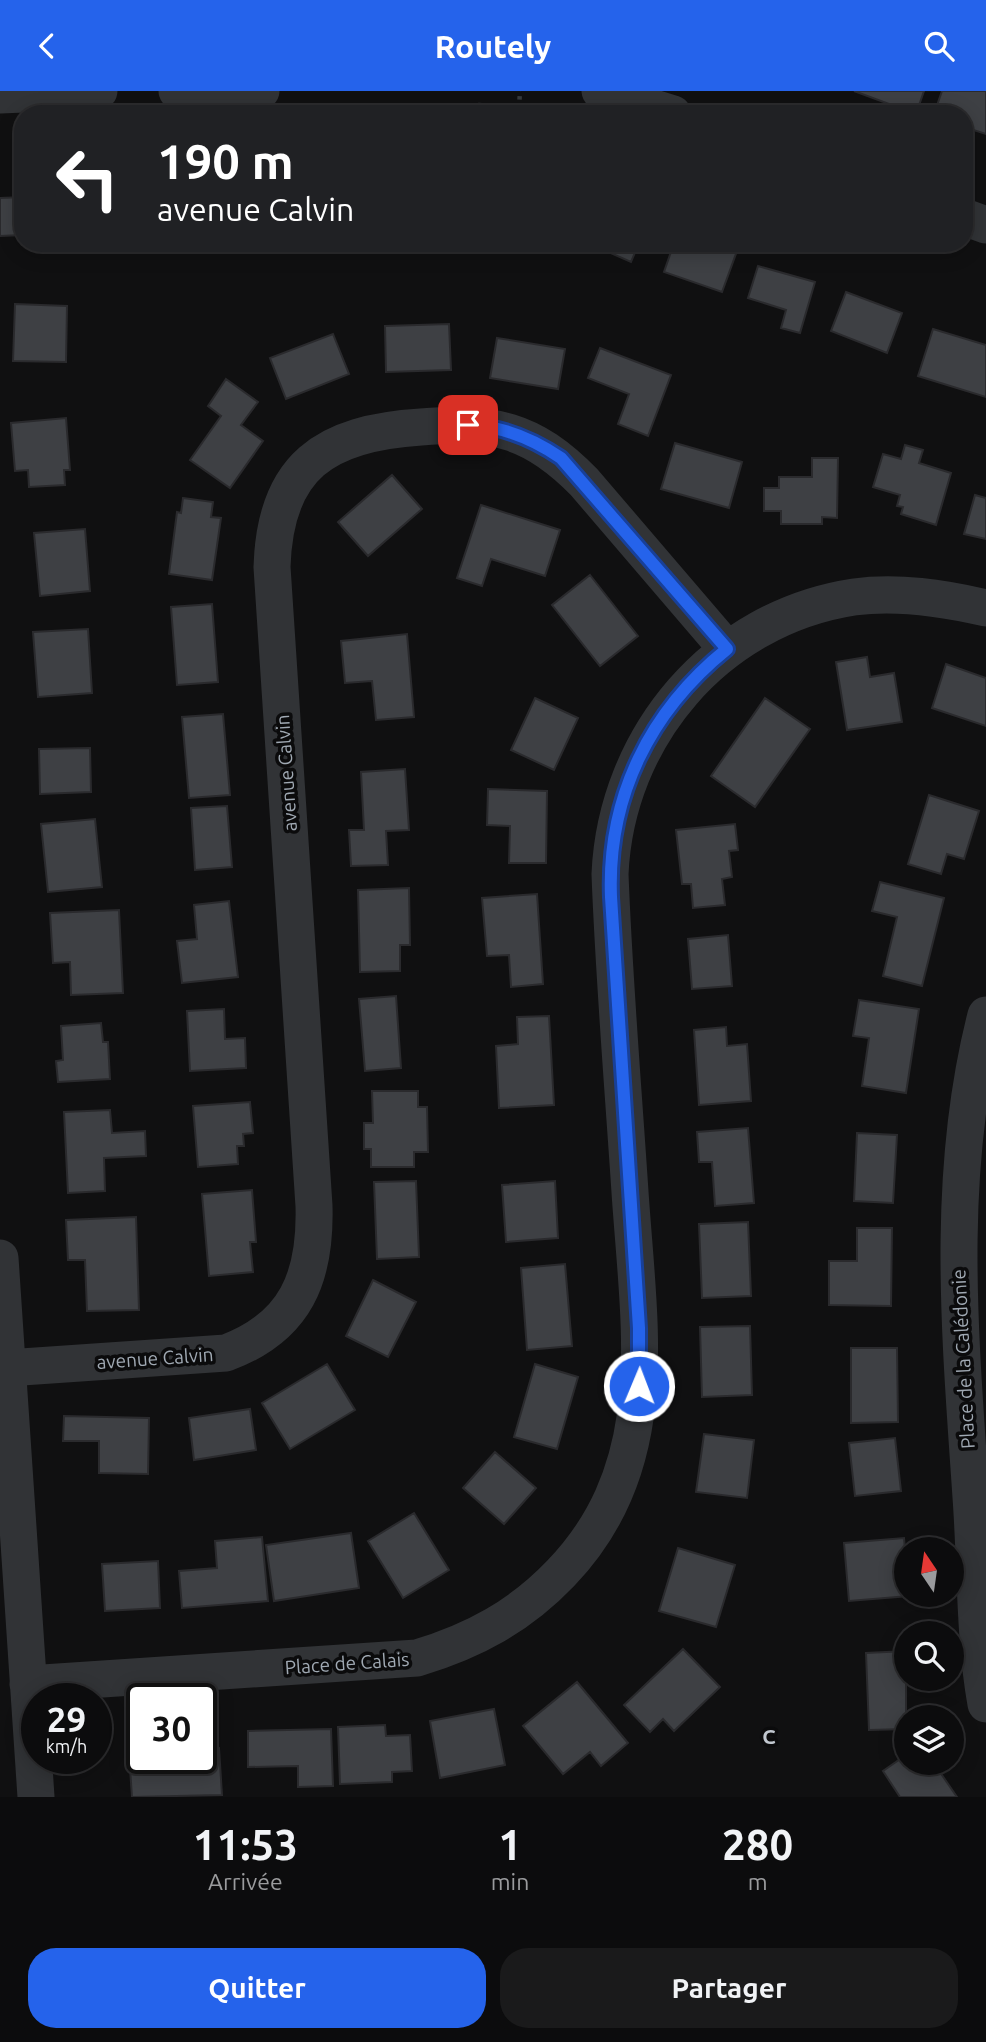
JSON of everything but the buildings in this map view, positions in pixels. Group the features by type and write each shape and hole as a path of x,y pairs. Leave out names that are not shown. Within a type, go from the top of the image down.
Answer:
{"street":[{"path":"0,95 99,91"},
{"path":"177,91 226,96 261,91"},
{"path":"600,91 644,105"},
{"name":"avenue Calvin","path":"7,1368 226,1353 250,1344 270,1331 285,1316 306,1278 313,1257 314,1206 272,567 275,529 284,498 314,459 336,444 384,429 481,426 537,441 561,458 584,482 727,649"},
{"name":"Place de Calais","path":"43,1683 417,1658 472,1639 495,1627 544,1591 590,1541 609,1509 623,1477 633,1439 640,1366 611,897 613,838 620,803 639,752 695,676 727,649 770,622 793,612 855,597 916,596 986,608"},
{"name":"Place de la Calédonie","path":"986,1015 964,1131 958,1269 986,1704"},
{"path":"0,1258 28,1683"},
{"path":"34,1774 36,1797"}],"district":[{"name":"C","path":"769,1736"}],"route":[{"path":"468,425 505,431 537,441 561,458 727,649 695,676 677,697 639,752 620,803 611,851 611,897 639,1328 639,1386"}]}
